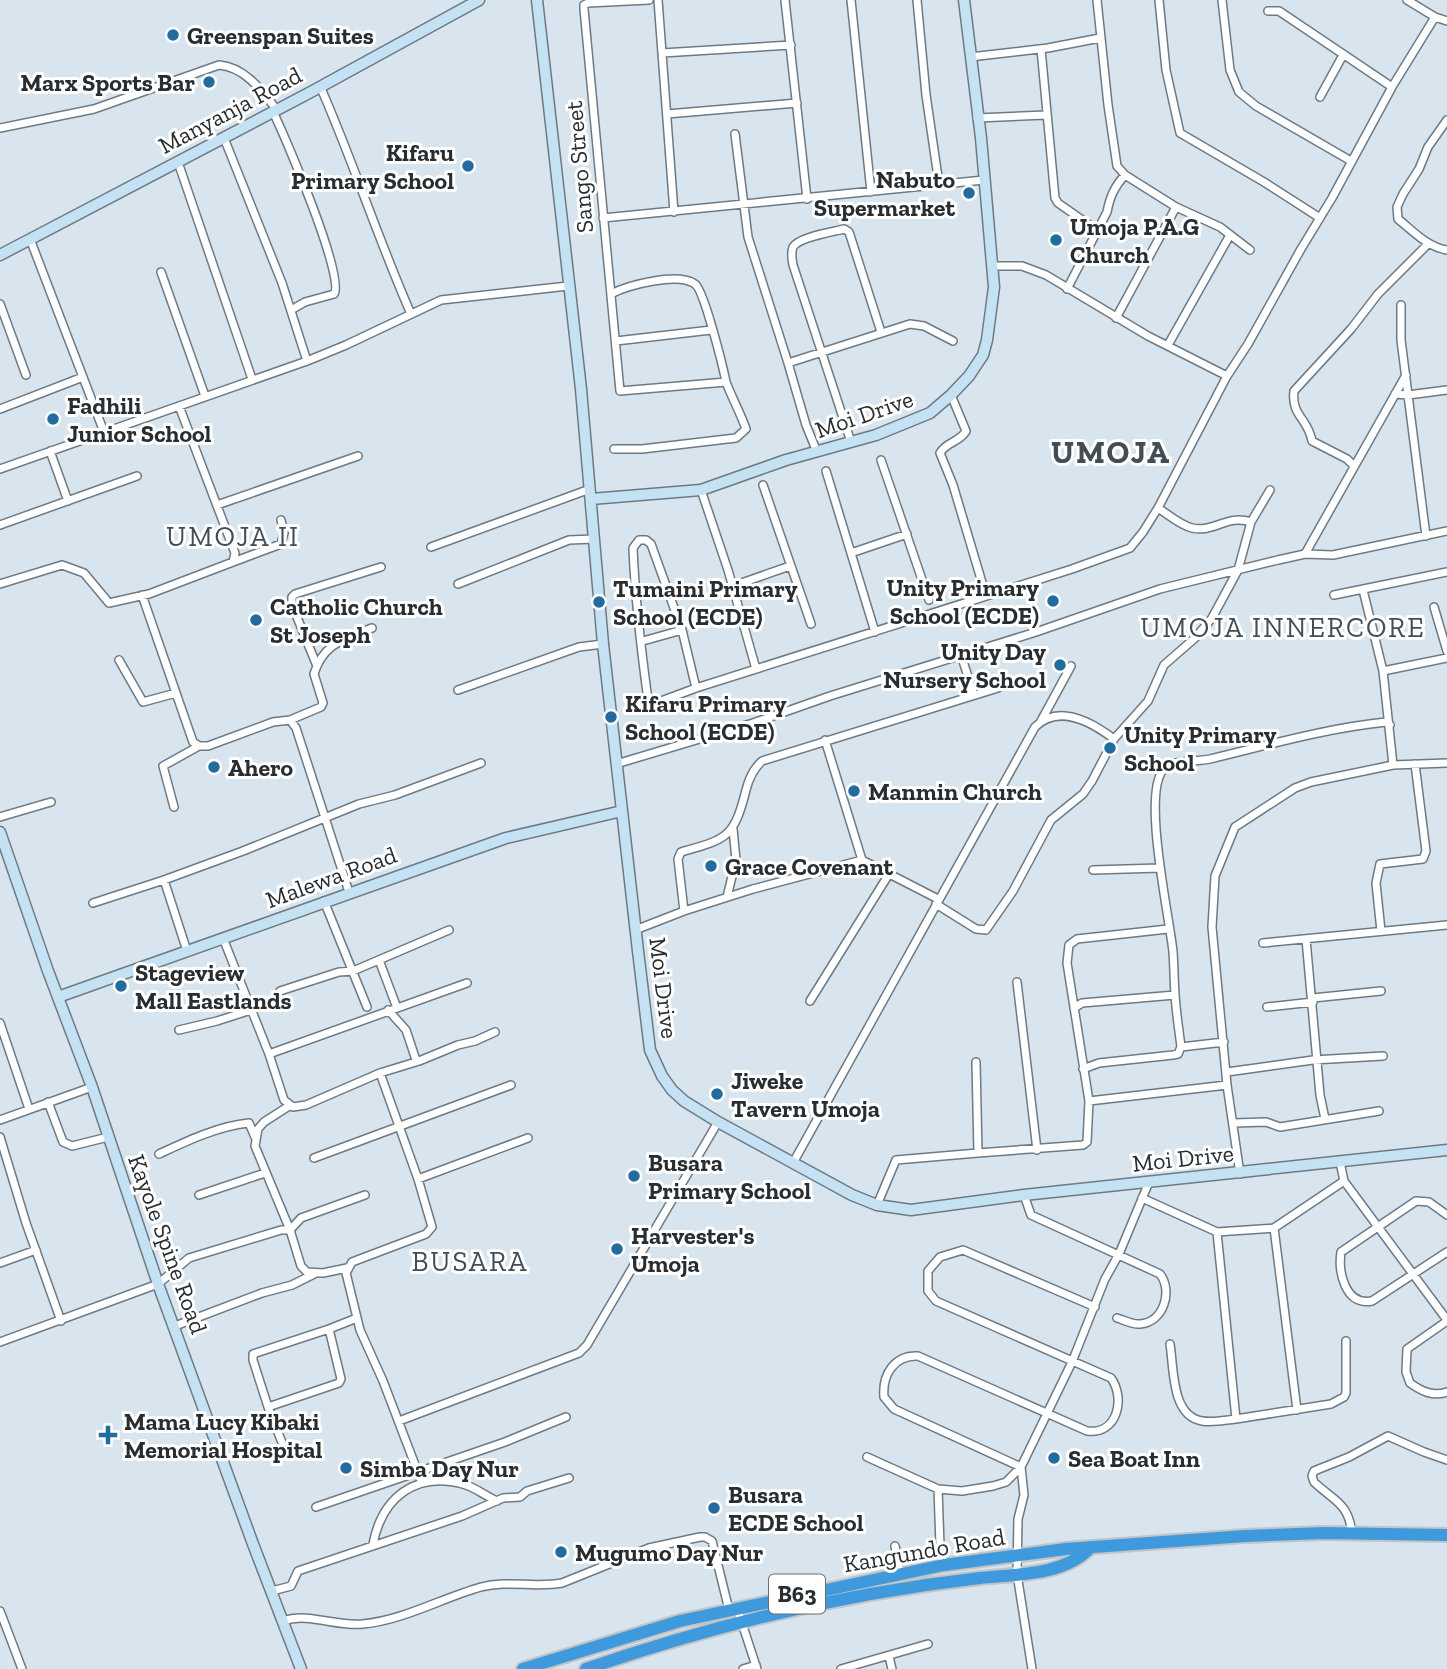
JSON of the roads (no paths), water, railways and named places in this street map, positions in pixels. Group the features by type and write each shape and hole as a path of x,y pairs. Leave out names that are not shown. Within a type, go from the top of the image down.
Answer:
{"highway":[{"name":"Kangundo Road","path":"523,1669 649,1629 944,1565 1090,1548 1264,1535 1447,1535"},
{"name":"Kangundo Road","path":"586,1669 668,1642 854,1598 1069,1564 1090,1548"}],"street":[{"name":"Manyanja Road","path":"0,255 275,111 479,0"},
{"path":"530,0 538,12"},
{"name":"Moi Drive","path":"537,0 581,389 603,644 635,930 650,1050 672,1090 684,1101 718,1122 852,1195 877,1205 911,1210 1024,1195 1447,1150"},
{"name":"Sango Street","path":"649,0 584,5 620,391 726,382"},
{"path":"658,0 674,212"},
{"path":"785,0 807,198"},
{"path":"850,0 871,191"},
{"path":"917,0 927,107 939,184"},
{"name":"Moi Drive","path":"590,494 701,490 786,460 906,424 930,413 951,396 983,355 993,303 994,266 964,0"},
{"path":"1097,0 1117,166 1125,175 1176,207 1220,227 1250,250"},
{"path":"1159,0 1166,70 1180,132 1320,218"},
{"path":"1222,0 1230,70 1239,92 1256,107 1351,161"},
{"path":"1406,0 1447,21"},
{"path":"1268,11 1279,11 1392,87"},
{"path":"696,688 682,630 651,544 646,540 639,540 633,548 633,570 638,631 643,641 646,687 651,704 1097,561 1130,548 1158,508 1227,376 1320,218 1392,87 1435,17"},
{"path":"970,57 1041,49 1100,38"},
{"path":"662,53 791,45"},
{"path":"1041,49 1055,198 1063,207 1098,231"},
{"path":"1320,97 1343,55"},
{"path":"0,128 94,109 219,65 231,67 247,76 275,111 332,259 337,286 334,294 305,302 291,310"},
{"path":"320,86 344,140 388,263 411,314"},
{"path":"667,114 797,103"},
{"path":"977,118 1046,115"},
{"path":"1447,120 1428,147 1419,169 1397,207 1398,219 1428,244 1447,250"},
{"path":"735,134 748,237 806,425 817,452"},
{"path":"224,138 282,283 307,360"},
{"path":"180,168 252,379"},
{"path":"1067,289 1107,212 1115,185 1125,175"},
{"path":"603,218 984,180"},
{"path":"1116,318 1176,207"},
{"path":"851,442 793,265 793,248 803,240 844,229 849,232 881,332"},
{"path":"1168,345 1230,235"},
{"path":"30,239 104,432"},
{"path":"1354,466 1348,459 1312,441 1310,430 1294,410 1293,391 1352,329 1378,294 1428,244"},
{"path":"994,266 1022,266 1032,270 1227,376"},
{"path":"161,272 205,396"},
{"path":"611,294 634,284 664,280 688,281 699,288 726,382 734,404 739,407 746,429 736,438 642,449 614,449"},
{"path":"0,469 307,360 346,345 441,300 568,286"},
{"path":"0,304 26,375"},
{"path":"1401,305 1400,330 1426,536"},
{"path":"788,363 910,324 923,326 953,341"},
{"path":"615,341 711,330"},
{"path":"1305,554 1406,375"},
{"path":"0,409 83,377"},
{"path":"1395,394 1447,390"},
{"path":"951,396 966,431 963,437 943,448 940,453 953,485 986,596"},
{"path":"179,406 236,553 233,562"},
{"path":"50,452 68,501"},
{"path":"217,505 358,456"},
{"path":"881,460 929,600"},
{"path":"826,471 875,632"},
{"path":"0,525 137,476"},
{"path":"763,485 811,624"},
{"path":"635,930 727,897 850,861 862,860 937,902 976,929 986,930 1013,891 1051,820 1083,794 1114,740 1148,701 1164,665 1195,638 1212,618 1238,570 1251,522 1270,489"},
{"path":"701,490 733,586 756,669"},
{"path":"431,547 590,494"},
{"path":"1158,508 1192,528 1202,529 1238,518 1251,522"},
{"path":"0,584 61,565 84,573 109,603 142,596 281,544 285,533 281,520"},
{"path":"616,764 753,723 1160,589 1305,554 1332,555 1447,531"},
{"path":"851,553 907,534"},
{"path":"458,584 569,540 594,539"},
{"path":"733,586 790,566"},
{"path":"317,666 292,606 292,597 381,567"},
{"path":"1334,595 1447,572"},
{"path":"1363,590 1383,671 1394,765"},
{"path":"142,596 193,742 199,746"},
{"path":"1434,607 1447,651"},
{"path":"174,807 163,766 199,746 208,746 273,722 290,720 323,705 314,674 317,666 332,644 372,628"},
{"path":"643,641 682,630"},
{"path":"458,690 579,647 603,644"},
{"path":"961,655 974,695"},
{"path":"1383,671 1447,657"},
{"path":"119,660 143,702 176,693"},
{"path":"793,1163 1071,666"},
{"path":"727,897 736,860 733,829 748,780 762,761 998,688"},
{"path":"1041,721 1063,716 1076,718 1098,727 1114,740"},
{"path":"290,720 296,729 349,892"},
{"path":"1083,1069 1123,1059 1178,1054 1181,1047 1173,950 1159,868 1156,801 1161,773 1170,765 1208,760 1264,744 1346,727 1386,722 1390,725"},
{"path":"825,740 862,860"},
{"path":"93,903 164,880 359,804 395,795 481,763"},
{"path":"1240,1174 1227,1086 1212,927 1215,876 1235,827 1295,788 1311,782 1394,765 1447,763"},
{"path":"1381,932 1376,883 1380,864 1423,859 1426,851 1415,764"},
{"path":"0,817 51,802"},
{"name":"Malewa Road","path":"58,998 516,834 622,811"},
{"path":"684,911 678,859 681,852 712,843 733,829"},
{"name":"Kayole Spine Road","path":"0,832 92,1087 158,1284 301,1669"},
{"path":"1093,870 1159,868"},
{"path":"810,1001 889,874"},
{"path":"164,880 187,951"},
{"path":"324,901 367,1007"},
{"path":"1263,943 1447,925"},
{"path":"877,1205 896,1160 901,1158 1037,1150 1083,1145 1087,1142 1089,1101 1067,953 1072,941 1168,929"},
{"path":"280,991 339,972 353,971 449,930"},
{"path":"223,938 284,1100 289,1105"},
{"path":"1306,939 1325,1119"},
{"path":"379,960 397,1008"},
{"path":"1017,982 1037,1150"},
{"path":"269,1055 467,983"},
{"path":"1267,1007 1381,990"},
{"path":"1074,1008 1082,1003 1175,995"},
{"path":"179,1030 251,1010"},
{"path":"388,1010 405,1030 416,1060 419,1061"},
{"path":"0,1023 29,1109"},
{"path":"256,1137 264,1122 289,1105 306,1105 380,1073 495,1032"},
{"path":"1181,1047 1224,1042"},
{"path":"1227,1072 1317,1060 1383,1056"},
{"path":"976,1062 978,1153"},
{"path":"174,1326 262,1293 292,1285 315,1273 347,1268 352,1262 426,1234 432,1227 380,1073"},
{"path":"314,1158 511,1085"},
{"path":"1089,1101 1227,1086"},
{"path":"0,1120 92,1087"},
{"path":"48,1102 63,1142 67,1145 108,1137"},
{"path":"1234,1123 1266,1122 1280,1127 1379,1111"},
{"path":"399,1421 579,1353 587,1345 718,1122"},
{"path":"159,1154 190,1140 249,1123 256,1137 256,1152 290,1230 303,1270 315,1273"},
{"path":"0,1137 61,1321"},
{"path":"418,1179 528,1138"},
{"path":"1340,1162 1344,1181 1447,1321 1407,1349 1405,1363 1410,1383 1418,1389 1432,1394 1447,1392"},
{"path":"199,1195 265,1173"},
{"path":"1142,1199 1217,1232 1274,1228 1344,1181"},
{"path":"867,1457 938,1489 962,1491 1006,1482 1021,1467 1048,1413 1149,1182"},
{"path":"0,1342 158,1284 189,1258 281,1230 290,1230 301,1218 365,1195"},
{"path":"1024,1195 1031,1215 1160,1274 1166,1284 1166,1296 1158,1315 1144,1324 1136,1325 1117,1318"},
{"path":"1447,1215 1435,1205 1421,1200 1341,1252 1343,1285 1356,1299 1368,1303 1447,1252"},
{"path":"1274,1228 1297,1410"},
{"path":"1217,1232 1236,1419"},
{"path":"0,1263 36,1250"},
{"path":"1021,1467 894,1409 884,1397 884,1377 901,1359 918,1356 1087,1431 1096,1432 1111,1424 1115,1418 1116,1395 1111,1378 936,1301 929,1291 928,1271 940,1257 963,1250 1095,1307"},
{"path":"347,1268 356,1318 422,1483"},
{"path":"283,1445 268,1407 253,1354 356,1318"},
{"path":"268,1407 339,1383 341,1379 329,1329"},
{"path":"1170,1344 1180,1404 1186,1413 1202,1422 1297,1410 1331,1404 1344,1397 1346,1342"},
{"path":"316,1507 505,1442 566,1417"},
{"path":"1352,1534 1345,1508 1314,1482 1314,1471 1349,1457 1388,1436 1447,1460"},
{"path":"1021,1467 1024,1495 1018,1519 1017,1574 1032,1669"},
{"path":"272,1591 291,1586 298,1572 569,1478"},
{"path":"373,1544 380,1519 390,1503 408,1488 422,1483 434,1480 462,1483 497,1501"},
{"path":"938,1489 940,1545 944,1565"},
{"path":"283,1621 303,1617 341,1624 381,1621 482,1587 514,1583 562,1583 649,1548 705,1537 712,1541 715,1548 733,1609 756,1667 743,1669"},
{"path":"895,1546 900,1573"},
{"path":"0,1611 22,1669"},
{"path":"841,1669 928,1644"},
{"path":"888,1656 892,1669"}],"place":[{"name":"Greenspan Suites","path":"173,35"},
{"name":"Marx Sports Bar","path":"209,82"},
{"name":"Kifaru Primary School","path":"468,166"},
{"name":"Nabuto Supermarket","path":"969,193"},
{"name":"Umoja P.A.G Church","path":"1056,240"},
{"name":"Fadhili Junior School","path":"53,419"},
{"name":"Unity Primary School (ECDE)","path":"1053,601"},
{"name":"Tumaini Primary School (ECDE)","path":"599,602"},
{"name":"Catholic Church St Joseph","path":"256,620"},
{"name":"Unity Day Nursery School","path":"1060,665"},
{"name":"Kifaru Primary School (ECDE)","path":"611,717"},
{"name":"Unity Primary School","path":"1110,748"},
{"name":"Ahero","path":"214,767"},
{"name":"Manmin Church","path":"854,791"},
{"name":"Grace Covenant","path":"711,866"},
{"name":"Stageview Mall Eastlands","path":"121,986"},
{"name":"Jiweke Tavern Umoja","path":"717,1094"},
{"name":"Busara Primary School","path":"634,1176"},
{"name":"Harvester's Umoja","path":"617,1249"},
{"name":"Mama Lucy Kibaki Memorial Hospital","path":"108,1435"},
{"name":"Sea Boat Inn","path":"1054,1458"},
{"name":"Simba Day Nur","path":"346,1468"},
{"name":"Busara ECDE School","path":"714,1508"},
{"name":"Mugumo Day Nur","path":"561,1552"}],"district":[{"name":"UMOJA","path":"1111,452"},
{"name":"UMOJA II","path":"233,536"},
{"name":"UMOJA INNERCORE","path":"1283,627"},
{"name":"BUSARA","path":"470,1261"}]}
